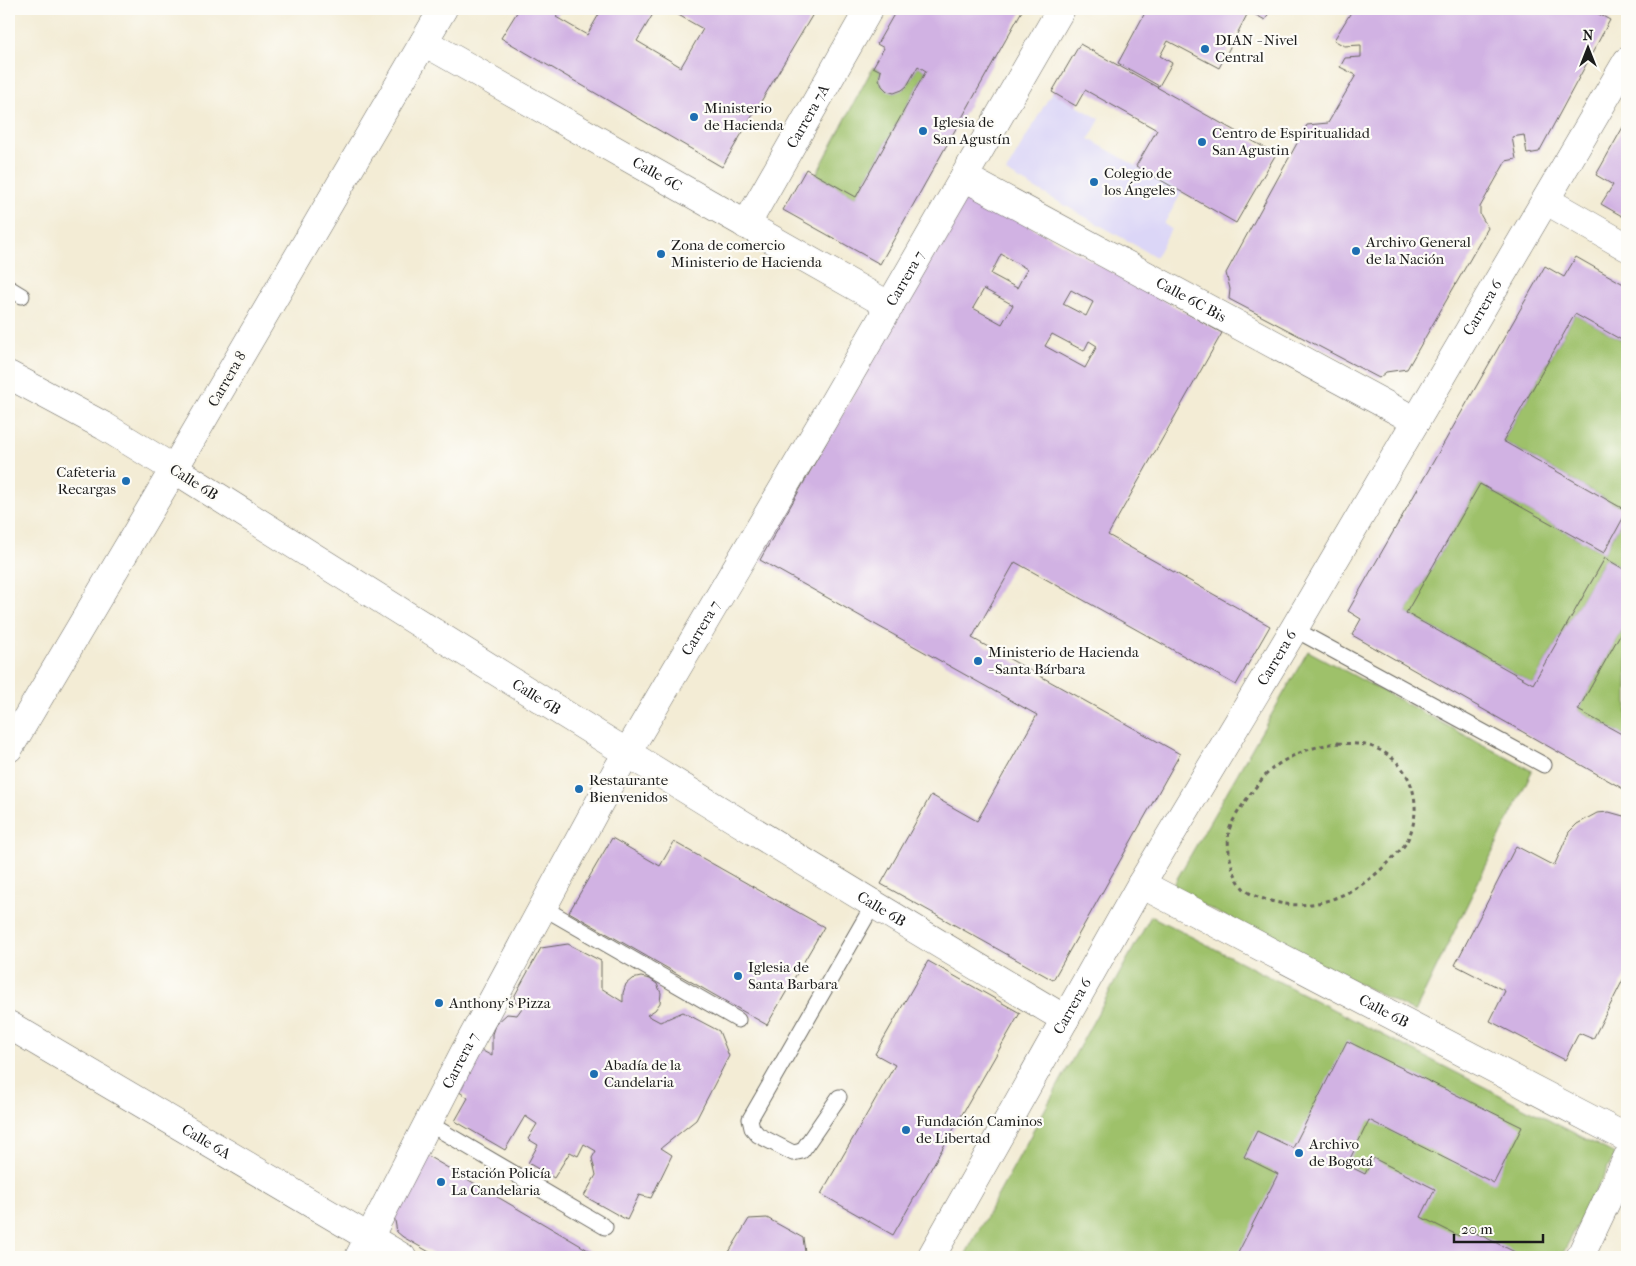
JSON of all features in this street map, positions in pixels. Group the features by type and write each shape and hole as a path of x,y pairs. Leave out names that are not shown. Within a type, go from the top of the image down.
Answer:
{"street":[{"name":"Carrera 8","path":"9,748 443,9"},
{"name":"Carrera 7A","path":"746,225 869,9"},
{"name":"Carrera 7","path":"365,1247 542,907 626,754 890,306 1061,9"},
{"name":"Calle 6C","path":"424,42 890,306"},
{"name":"Carrera 6","path":"931,1257 1141,884 1547,201 1627,61"},
{"name":"Calle 6C Bis","path":"964,177 1416,421"},
{"path":"1547,201 1627,247"},
{"name":"Calle 6B","path":"9,375 104,426 626,754 873,905 1065,1019"},
{"name":"Calle 6B","path":"1141,884 1627,1138"},
{"name":"Calle 6A","path":"9,1025 365,1247 402,1257"},
{"path":"1580,1257 1627,1158"}],"lane":[{"path":"9,288 22,296"},
{"path":"1294,629 1544,766"},
{"path":"839,1097 802,1151 794,1153 758,1135 752,1128 750,1120 873,905"},
{"path":"542,907 738,1020"},
{"path":"428,1123 605,1227"}],"path":[{"path":"1338,743 1375,747 1402,767 1412,782 1416,801 1414,823 1405,844 1367,882 1348,893 1330,900 1286,905 1264,900 1244,889 1232,869 1229,831 1256,787 1271,770 1304,751 1321,745 1338,743"}],"shaded area":[{"name":"Colegio de los Ángeles","path":"1052,92 1100,119 1089,139 1182,192 1164,224 1171,229 1156,257 1006,172"}],"green space":[{"path":"918,66 926,71 856,197 816,175 873,67 881,71 879,79 882,86 894,93 907,86"},
{"path":"1575,314 1627,343 1627,511 1503,441"},
{"path":"1480,484 1604,553 1627,511 1627,571 1605,558 1533,684 1406,613"},
{"path":"1627,622 1627,737 1578,710"},
{"path":"1308,651 1532,771 1415,1012 1171,889"},
{"path":"1151,916 1615,1154 1561,1257 964,1257"}],"building":[{"name":"Ministerio de Hacienda","path":"519,9 561,9 556,17 587,35 602,9 656,9 637,41 681,67 703,29 668,9 816,9 722,167 501,38"},
{"name":"Iglesia de San Agustín","path":"897,9 1023,9 880,264 783,210 806,169 856,197 926,71 918,66 907,86 894,93 887,91 882,86 879,79 881,71 873,67 884,48 877,44"},
{"name":"DIAN - Nivel Central","path":"1147,9 1271,9 1265,20 1249,11 1219,68 1168,41 1160,56 1172,63 1159,86 1118,63"},
{"path":"1353,9 1589,9 1610,20 1539,152 1527,154 1524,135 1512,137 1516,159 1506,161 1480,207 1480,214 1488,228 1407,369 1386,372 1379,378 1229,299 1230,289 1226,273 1307,125 1328,123 1356,75 1340,67 1345,58 1361,57 1361,45 1344,46 1334,40"},
{"name":"Centro de Espiritualidad San Agustin","path":"1080,44 1276,154 1236,223 1136,166 1157,130 1085,90 1076,106 1052,92"},
{"path":"1627,120 1627,219 1601,204 1613,185 1596,175"},
{"name":"Ministerio de Hacienda - Santa Bárbara","path":"968,192 1222,333 1108,535 1270,626 1236,685 1015,562 972,638 1180,754 1053,980 881,884 931,795 977,821 1037,715 760,560","holes":["1001,254 1027,269 1017,288 991,274","984,289 1013,305 1002,324 973,308","1071,290 1093,302 1086,316 1063,304","1052,334 1084,351 1089,341 1097,346 1085,368 1045,346"]},
{"path":"1576,257 1627,286 1627,343 1575,314 1503,441 1627,511 1604,553 1480,484 1406,613 1533,684 1605,558 1627,571 1627,622 1578,710 1627,737 1627,791 1352,635 1361,619 1348,611 1545,266 1564,277"},
{"path":"1609,812 1627,817 1627,972 1593,1039 1579,1033 1565,1060 1490,1021 1505,991 1455,965 1516,846 1554,866 1569,832 1577,824 1597,813"},
{"name":"Iglesia de Santa Barbara","path":"612,838 660,866 674,842 824,927 767,1025 569,912"},
{"name":"Abadía de la Candelaria","path":"568,944 601,961 601,988 623,1002 626,984 632,979 641,977 650,979 657,984 661,993 660,1003 655,1010 647,1015 660,1022 683,1012 719,1031 729,1056 696,1120 661,1148 672,1155 651,1198 639,1195 627,1220 584,1196 596,1175 592,1158 596,1151 584,1144 578,1156 570,1152 554,1178 528,1163 538,1145 528,1139 537,1124 525,1116 505,1150 455,1121 468,1098 458,1091 481,1050 492,1056 492,1034 495,1025 507,1014 517,1015 522,1008 514,1001 515,995 541,948"},
{"name":"Fundación Caminos de Libertad","path":"928,961 1020,1013 893,1235 821,1194 895,1065 875,1054"},
{"name":"Archivo de Bogotá","path":"1347,1041 1522,1127 1494,1183 1369,1120 1347,1165 1365,1174 1373,1158 1435,1189 1421,1217 1459,1236 1464,1227 1515,1252 1513,1257 1236,1257 1278,1174 1244,1157 1257,1131 1293,1148"},
{"name":"Estación Policía La Candelaria","path":"426,1155 600,1257 438,1257 403,1237 397,1232 394,1215"},
{"path":"767,1218 803,1238 805,1252 801,1257 726,1257 749,1219"}],"place":[{"name":"DIAN - Nivel Central","path":"1205,49"},
{"name":"Ministerio de Hacienda","path":"694,117"},
{"name":"Iglesia de San Agustín","path":"923,131"},
{"name":"Centro de Espiritualidad San Agustin","path":"1202,142"},
{"name":"Colegio de los Ángeles","path":"1094,182"},
{"name":"Archivo General de la Nación","path":"1356,251"},
{"name":"Zona de comercio Ministerio de Hacienda","path":"661,254"},
{"name":"Cafeteria Recargas","path":"126,481"},
{"name":"Ministerio de Hacienda - Santa Bárbara","path":"978,661"},
{"name":"Restaurante Bienvenidos","path":"579,789"},
{"name":"Iglesia de Santa Barbara","path":"738,976"},
{"name":"Anthony's Pizza","path":"439,1003"},
{"name":"Abadía de la Candelaria","path":"594,1074"},
{"name":"Fundación Caminos de Libertad","path":"906,1130"},
{"name":"Archivo de Bogotá","path":"1299,1153"},
{"name":"Estación Policía La Candelaria","path":"441,1182"}]}
